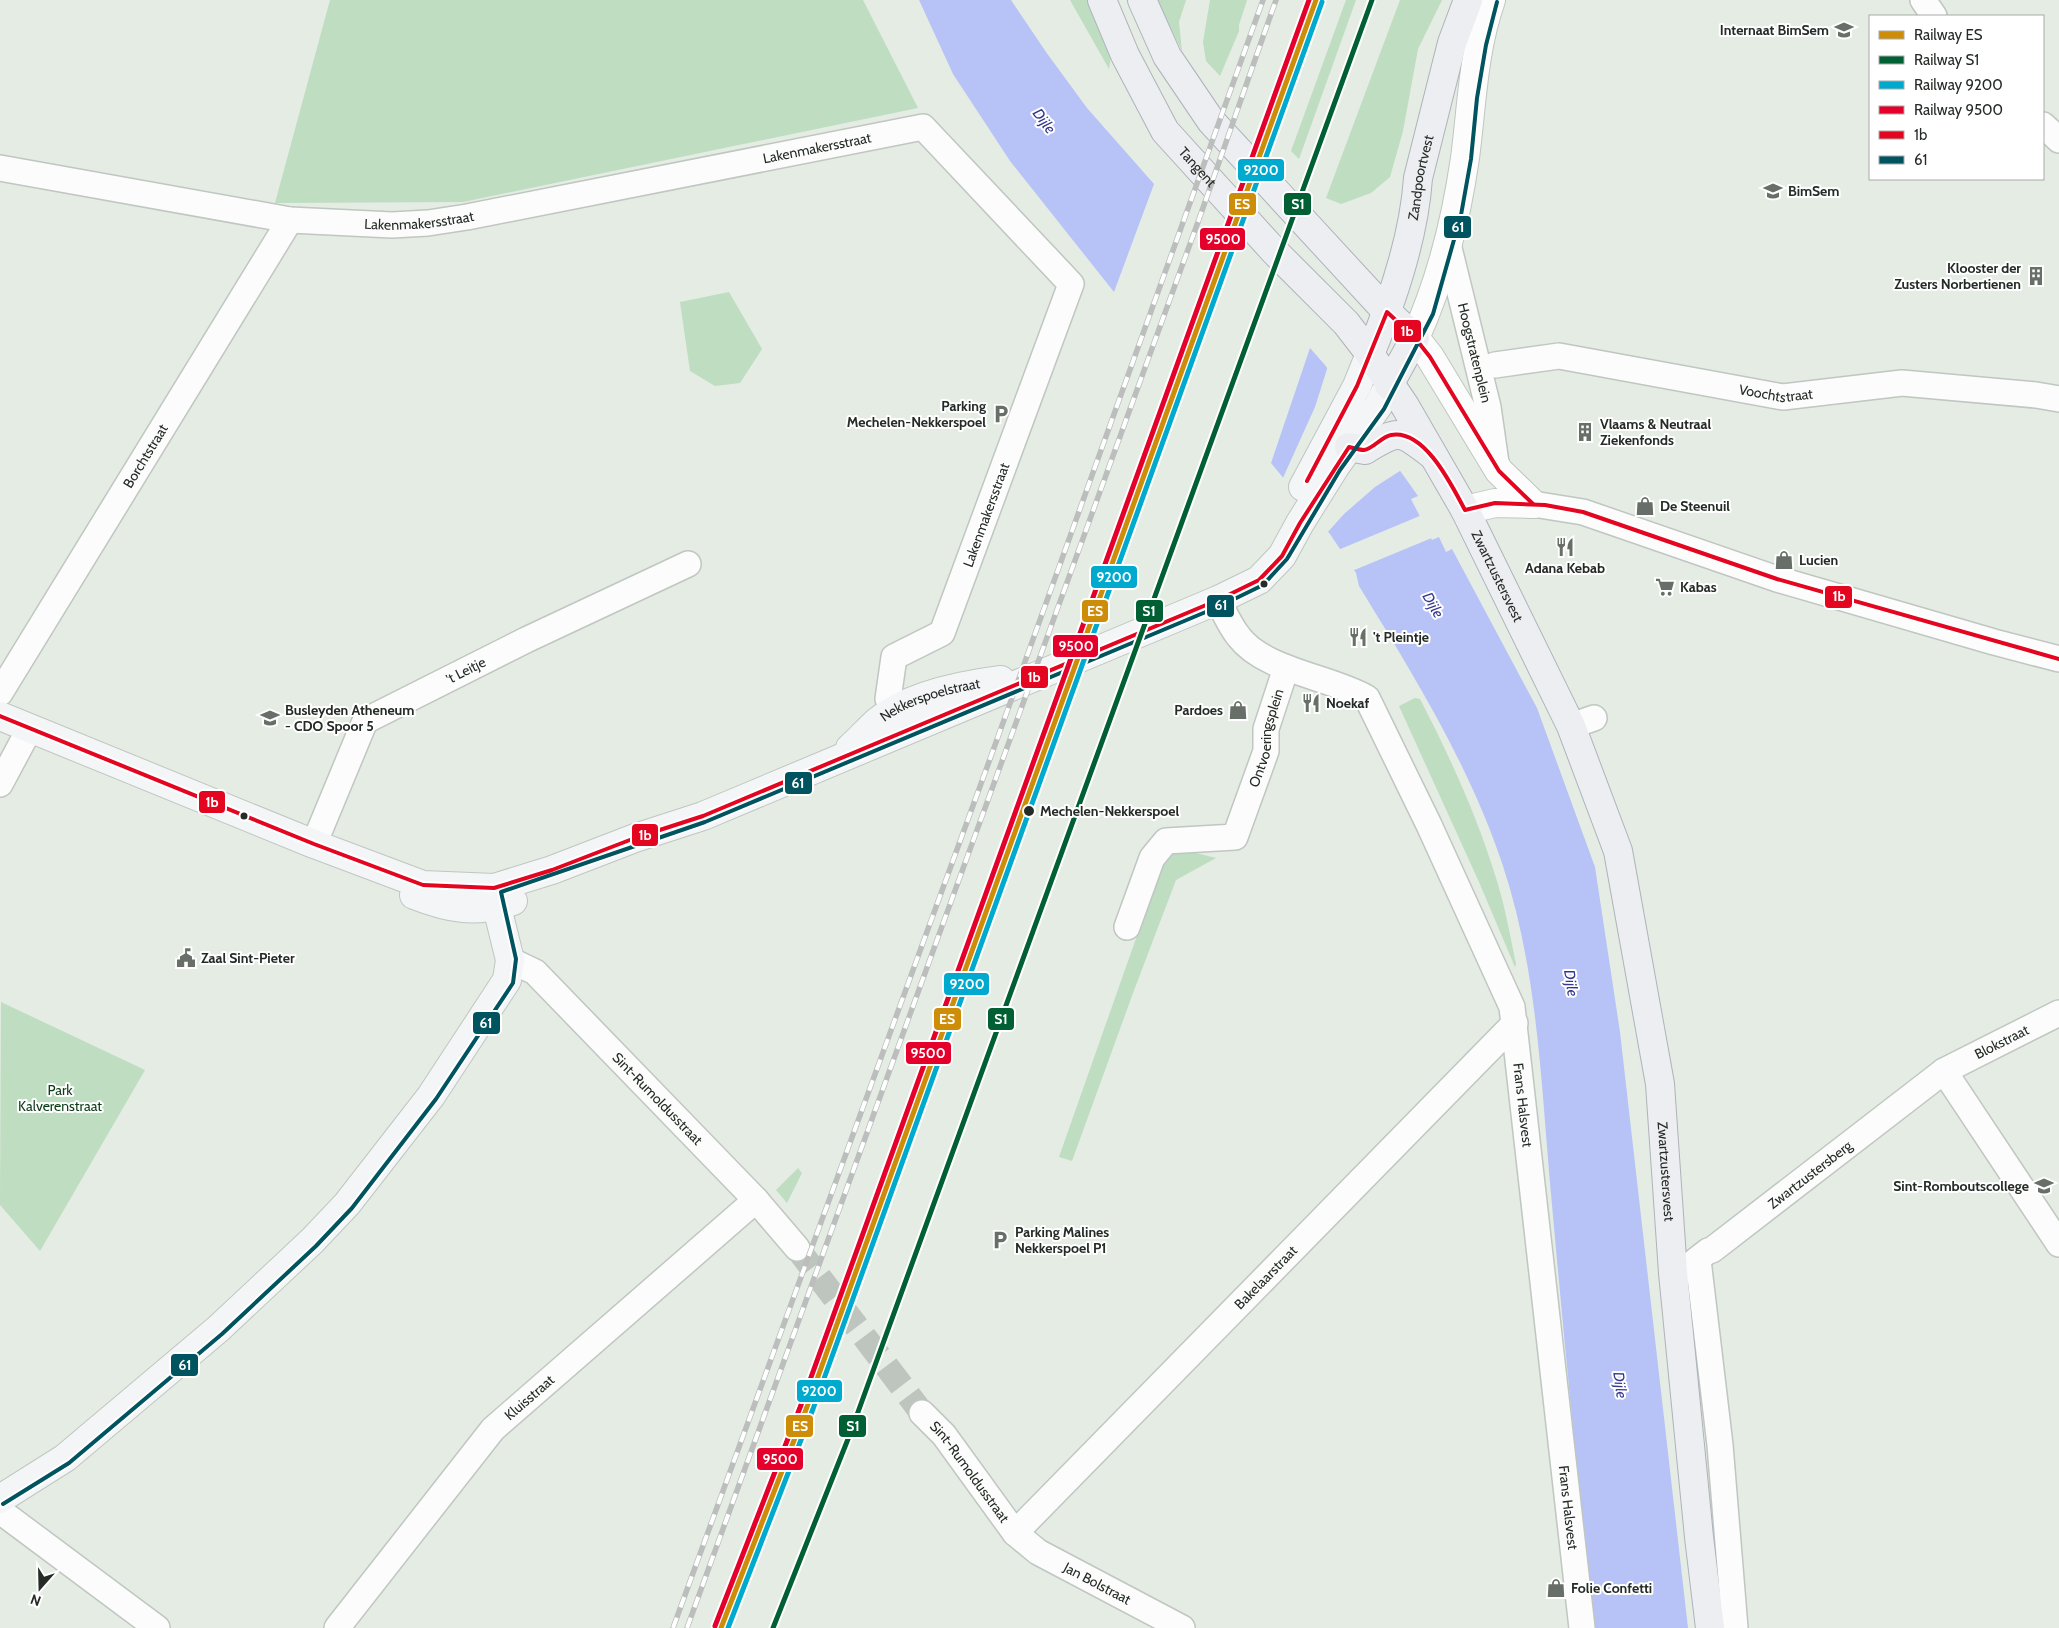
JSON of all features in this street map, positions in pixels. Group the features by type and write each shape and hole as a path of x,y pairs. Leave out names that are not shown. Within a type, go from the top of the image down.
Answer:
{"main road":[{"name":"Tangent","path":"1102,0 1125,54 1165,130 1275,252 1346,323 1370,354"},
{"path":"1142,0 1167,56 1211,121 1387,312 1415,338 1390,384"},
{"name":"Zandpoortvest","path":"1370,354 1387,312 1401,265 1417,196 1418,178 1452,44 1468,0"},
{"name":"Zwartzustersvest","path":"1370,354 1405,406 1465,510 1582,722 1618,851 1660,1084 1673,1274 1710,1628"},
{"name":"Nekkerspoelstraat","path":"0,716 314,844 423,885 496,897 552,870 635,838 704,816 840,758 897,723 1037,676 1218,600 1259,580 1282,556 1295,516 1357,386 1370,354"},
{"name":"Nekkerspoelstraat","path":"1295,516 1350,447 1375,411 1390,384"},
{"path":"1350,447 1365,450 1393,435 1408,436 1434,457"},
{"path":"0,1499 65,1458 218,1329 312,1241 347,1204 431,1096 507,980 510,960 496,897"}],"street":[{"path":"1491,0 1480,44 1471,97 1465,158 1448,244 1432,297 1415,338 1430,357 1499,471 1533,504"},
{"path":"1923,0 1933,15"},
{"path":"2044,126 2059,140"},
{"name":"Lakenmakersstraat","path":"0,168 290,220 392,225 428,223 467,217 923,127 1071,284 942,633 894,657 888,699 897,723"},
{"name":"Borchtstraat","path":"0,693 290,220"},
{"name":"Hoogstratenplein","path":"1448,244 1488,407 1496,464"},
{"name":"Voochtstraat","path":"1495,365 1559,356 1783,397 1902,383 2036,395 2059,399"},
{"path":"1465,510 1495,503 1533,504 1583,512 1777,579 2059,659"},
{"name":"'t Leitje","path":"314,844 365,721 526,640 688,564"},
{"path":"1218,600 1239,637 1251,649 1286,668"},
{"name":"Ontvoeringsplein","path":"1127,926 1152,858 1166,841 1236,837 1266,751 1266,729 1286,668"},
{"name":"Frans Halsvest","path":"1286,668 1352,690 1367,698 1429,824 1512,1007 1582,1628"},
{"path":"0,784 30,728"},
{"name":"Sint-Rumoldusstraat","path":"510,960 535,972 756,1200 797,1248"},
{"name":"Blokstraat","path":"1944,1071 2059,1013"},
{"name":"Bakelaarstraat","path":"1015,1533 1515,1024"},
{"path":"1944,1071 2059,1244"},
{"name":"Zwartzustersberg","path":"1673,1274 1681,1272 1698,1260 1944,1071"},
{"name":"Kluisstraat","path":"337,1628 493,1429 756,1200"},
{"path":"1698,1260 1720,1445 1735,1628"},
{"name":"Sint-Rumoldusstraat","path":"922,1413 944,1435 1015,1533"},
{"path":"0,1511 157,1628"},
{"name":"Jan Bolstraat","path":"1015,1533 1038,1552 1182,1628"}],"green space":[{"path":"330,0 863,0 918,108 463,202 275,203"},
{"path":"1070,0 1089,0 1111,57 1109,69"},
{"path":"1157,0 1186,0 1179,22 1182,51"},
{"path":"1210,0 1247,0 1239,31 1220,76 1206,61 1203,42"},
{"path":"1346,0 1356,0 1299,159 1291,151"},
{"path":"1400,0 1442,0 1418,49 1403,131 1390,177 1371,193 1341,204 1326,198"},
{"path":"729,292 762,349 740,383 715,386 690,371 680,302"},
{"path":"1415,698 1420,699 1442,743 1480,832 1502,899 1516,964 1515,967 1479,882 1399,706"},
{"path":"1184,850 1216,858 1176,880 1072,1161 1059,1157 1158,876 1171,856"},
{"name":"Park Kalverenstraat","path":"1,1002 145,1070 40,1251 0,1205"},
{"path":"798,1168 802,1173 787,1203 776,1190"}],"water":[{"name":"Dijle","path":"919,0 1011,0 1087,108 1154,184 1114,292 1010,161 953,74"},
{"name":"Dijle","path":"1310,348 1325,365 1418,496 1411,499 1432,540 1439,537 1446,552 1452,549 1537,708 1595,867 1620,1032 1688,1628 1594,1628 1566,1357 1541,1070 1524,946 1515,906 1490,829 1439,722 1359,586 1356,573 1330,534 1271,463"}],"pier":[{"path":"1328,366 1403,469 1375,487 1344,514 1326,534 1282,480 1315,407"},
{"path":"1422,515 1433,537 1439,535 1352,571 1338,550"}],"tunnel":[{"path":"797,1248 922,1413"}],"railway":[{"path":"673,1628 986,770 1263,0"},
{"path":"687,1628 1198,222 1276,0"}],"rail line":[{"name":"9500","path":"715,1626 801,1405 1309,0"},
{"name":"ES","path":"721,1628 807,1407 1316,0"},
{"name":"S1","path":"773,1628 850,1434 1372,0"},
{"name":"9200","path":"728,1628 813,1409 1322,2"}],"transit line":[{"name":"61","path":"3,1504 69,1463 222,1334 316,1246 352,1208 436,1099 513,983 516,959 501,892 705,822 1220,606 1263,585 1287,559 1340,470 1384,409 1433,314 1461,215 1471,159 1477,98 1486,45 1497,2"},
{"name":"1b","path":"1307,481 1357,386 1387,312 1415,338 1430,357 1499,471 1533,504"},
{"name":"1b","path":"0,716 314,844 423,885 494,888 552,870 635,838 703,816 1218,600 1259,580 1282,556 1300,523 1349,447 1362,450 1367,449 1391,435 1403,436 1415,441 1426,450 1445,474 1465,510 1495,503 1545,505 1583,512 1777,579 2059,659"}],"place":[{"name":"Internaat BimSem","path":"1844,30"},
{"name":"BimSem","path":"1773,191"},
{"name":"Klooster der Zusters Norbertienen","path":"2036,276"},
{"name":"Parking Mechelen-Nekkerspoel","path":"1001,414"},
{"name":"Vlaams & Neutraal Ziekenfonds","path":"1585,432"},
{"name":"De Steenuil","path":"1645,506"},
{"name":"Adana Kebab","path":"1565,547"},
{"name":"Lucien","path":"1784,560"},
{"name":"Kabas","path":"1665,587"},
{"name":"'t Pleintje","path":"1358,637"},
{"name":"Noekaf","path":"1311,703"},
{"name":"Pardoes","path":"1238,710"},
{"name":"Busleyden Atheneum - CDO Spoor 5","path":"270,718"},
{"name":"Mechelen-Nekkerspoel","path":"1029,811"},
{"name":"Zaal Sint-Pieter","path":"186,958"},
{"name":"Sint-Romboutscollege","path":"2044,1186"},
{"name":"Parking Malines Nekkerspoel P1","path":"1000,1240"},
{"name":"Folie Confetti","path":"1556,1588"}]}
